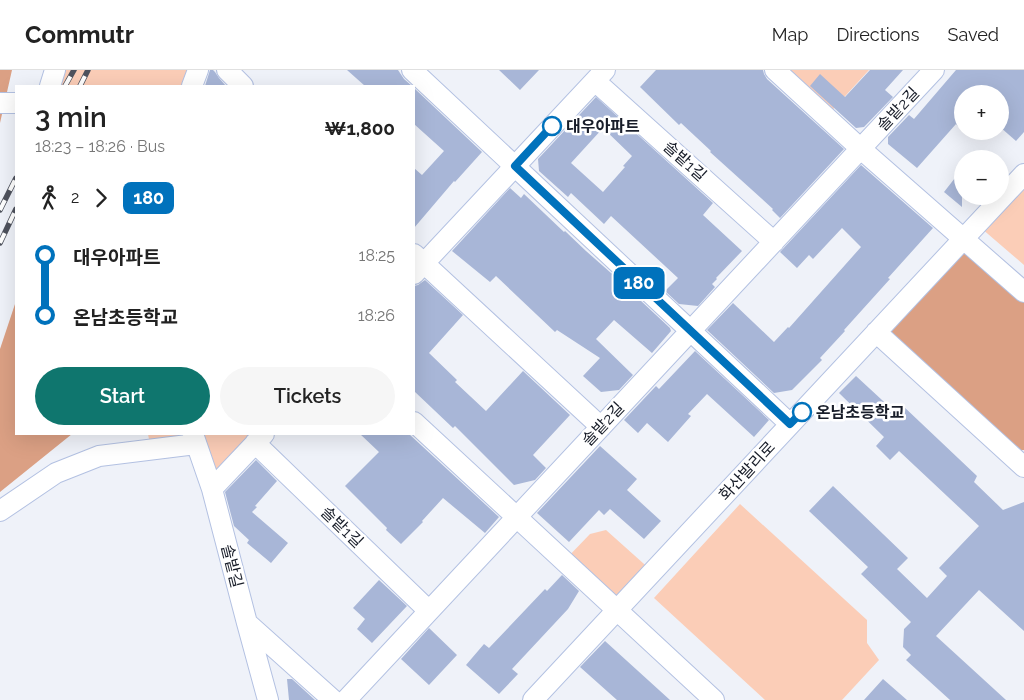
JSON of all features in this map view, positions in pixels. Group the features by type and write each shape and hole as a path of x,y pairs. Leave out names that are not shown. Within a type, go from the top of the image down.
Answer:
{"street":[{"path":"50,85 55,70"},
{"path":"192,85 198,70"},
{"path":"227,70 242,85"},
{"path":"412,70 790,424"},
{"path":"775,70 861,149 1024,292"},
{"name":"솔밭2길","path":"346,700 934,70"},
{"name":"솔밭1길","path":"601,427 417,264 515,166 600,75 774,242"},
{"path":"0,103 15,103"},
{"name":"화산발리로","path":"534,700 1024,174"},
{"path":"876,332 1024,467"},
{"path":"415,423 714,700"},
{"name":"솔밭1길","path":"212,489 260,438 429,611"},
{"path":"0,511 56,473 99,456 194,439"},
{"name":"솔밭길","path":"194,439 212,489 246,623 268,700"},
{"path":"246,623 333,700"}],"shaded area":[{"path":"0,70 12,70 0,123"},
{"path":"61,70 198,70 192,85 54,85"},
{"path":"775,70 869,70 826,117"},
{"path":"1024,182 1024,265 981,228 1002,205 1009,205 1009,198"},
{"path":"964,242 1024,295 1024,450 1006,451 876,332"},
{"path":"15,304 15,435 71,435 0,492 0,349"},
{"path":"148,435 263,435 212,489 196,444 151,450"},
{"path":"740,504 867,620 867,643 879,660 842,700 765,700 654,598"},
{"path":"606,530 653,572 617,610 564,561 590,534"}],"building":[{"path":"210,70 213,70 225,85 205,85"},
{"path":"347,70 398,70 411,85 364,85"},
{"path":"499,70 539,70 520,90"},
{"path":"656,70 763,70 767,79 844,149 780,218 773,209 681,123 679,125 640,87"},
{"path":"870,70 903,70 885,90 893,97 864,127 856,128 810,86 820,74 845,97"},
{"path":"956,70 1024,70 1024,132 1016,141 1009,135 1009,85 954,85 954,126 917,168 888,144 888,137 909,115 914,119"},
{"path":"415,89 482,152 454,181 415,227 415,169 422,175 444,151 415,125"},
{"path":"596,97 713,203 703,215 742,251 716,278 712,284 715,287 698,306 679,304 665,291 678,278 611,216 604,224 571,193 568,197 539,171 538,159","holes":["603,128 632,156 603,192 571,163"]},
{"path":"861,165 933,228 820,358 822,360 792,390 774,393 707,330 733,303 774,342 789,328 861,247 842,228 813,259 809,255 797,268 780,252"},
{"path":"954,179 954,200 944,192"},
{"path":"510,188 521,198 524,194 670,328 671,331 652,353 614,320 596,339 633,375 619,390 601,392 583,376 600,358 557,330 555,332 496,276 490,282 452,251"},
{"path":"425,280 463,315 429,353 457,380 455,382 486,411 523,371 570,415 533,455 546,468 535,480 514,485 455,426 453,428 415,392 415,286"},
{"path":"695,351 769,420 754,437 707,394 688,414 691,416 668,442 647,423 638,433 624,420 656,386 659,389"},
{"path":"856,376 895,412 902,405 977,476 974,482 1003,510 1024,502 1024,631 979,590 936,636 1006,700 950,700 906,660 911,655 903,647 904,629 911,622 861,574 868,567 809,511 833,486 908,558 897,569 927,598 947,576 939,568 979,526 899,451 890,460 876,446 884,437 839,393"},
{"path":"361,435 410,435 499,517 485,533 443,498 401,544 345,486 379,452"},
{"path":"600,446 637,479 627,490 661,521 644,539 610,509 604,515 599,510 569,542 537,513"},
{"path":"256,460 277,481 252,512 288,543 271,563 247,543 249,540 234,526 225,492"},
{"path":"562,575 579,591 568,609 512,669 518,674 499,694 466,665 484,644 489,648 545,589 547,591"},
{"path":"379,580 407,606 372,643 357,629 365,619 353,608"},
{"path":"429,628 457,655 429,685 401,659"},
{"path":"605,641 670,700 617,700 580,667"},
{"path":"287,679 292,679 315,700 289,700"},
{"path":"883,679 907,700 864,700"}],"railway":[{"path":"66,85 74,70"},
{"path":"80,85 88,70"},
{"path":"0,210 15,180"},
{"path":"0,243 15,211"}],"bus line":[{"name":"180","path":"552,126 515,166 790,424 802,412"}],"place":[{"name":"대우아파트","path":"552,126"},
{"name":"온남초등학교","path":"802,412"}]}
